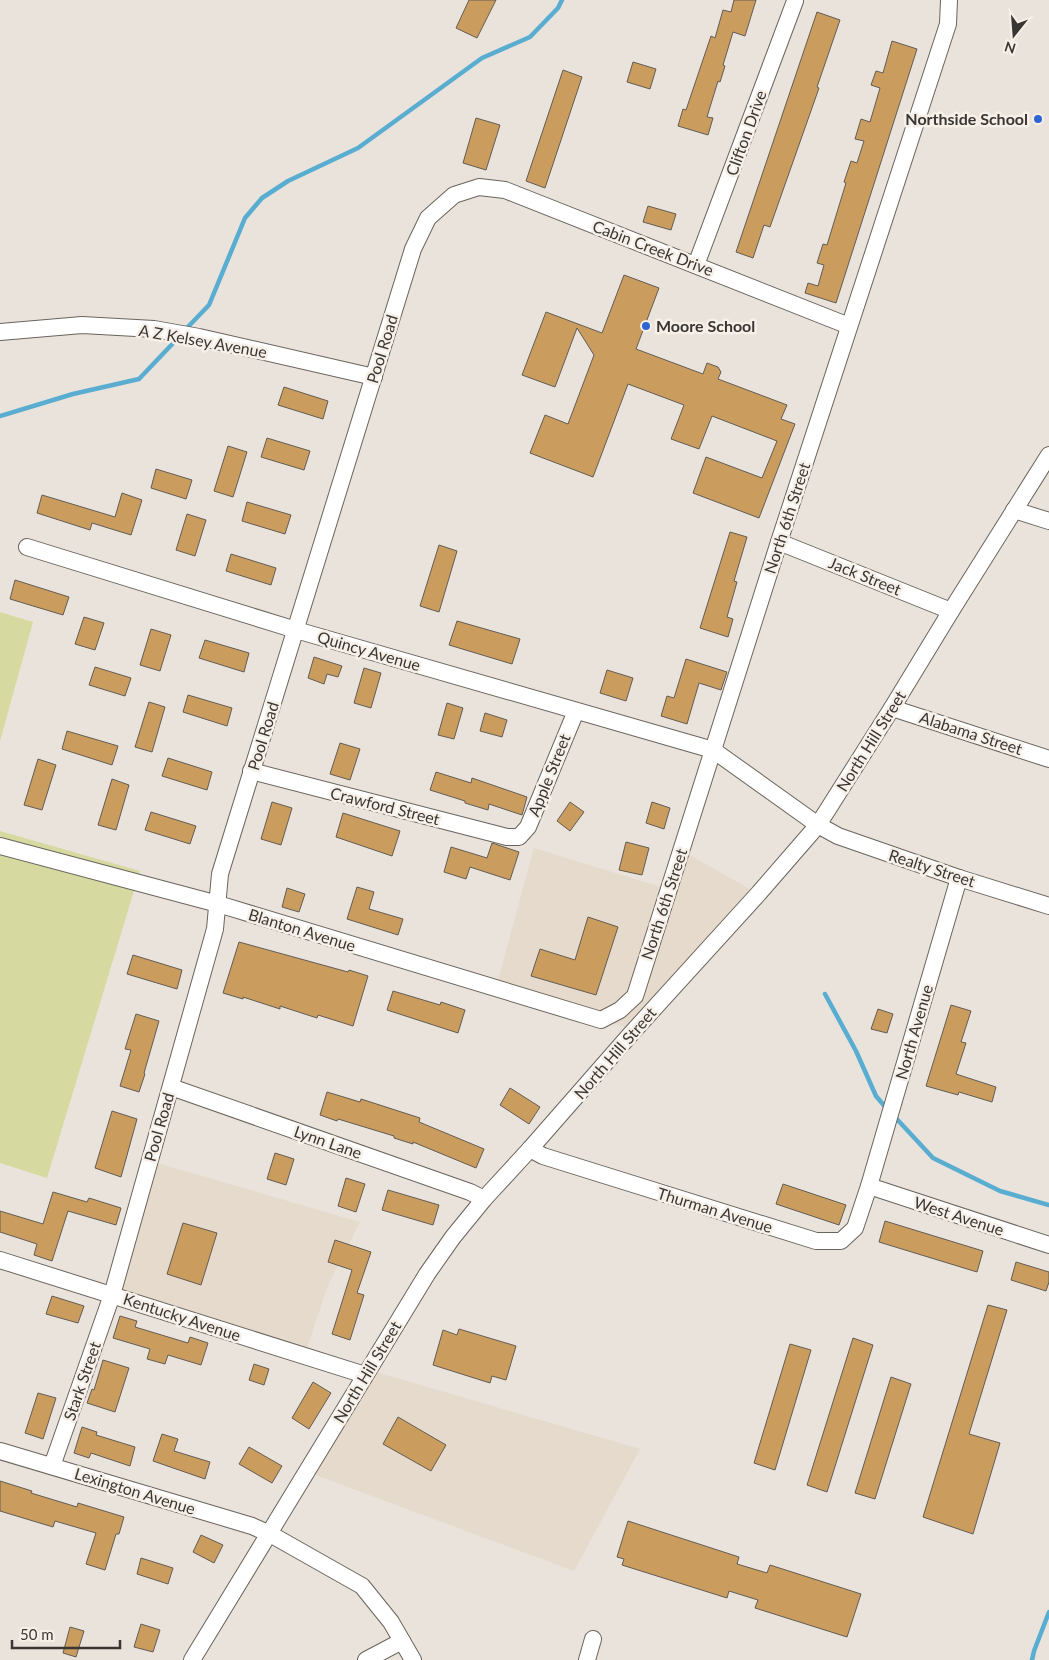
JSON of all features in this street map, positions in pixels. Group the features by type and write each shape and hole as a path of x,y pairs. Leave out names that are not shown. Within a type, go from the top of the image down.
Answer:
{"street":[{"name":"North 6th Street","path":"602,1020 620,1010 635,996 779,542 948,24 949,0"},
{"name":"Clifton Drive","path":"696,265 795,1"},
{"name":"Cabin Creek Drive","path":"454,195 479,187 505,190 849,326"},
{"name":"Pool Road","path":"112,1295 215,929 220,874 413,248 428,218 454,195"},
{"name":"A Z Kelsey Avenue","path":"0,332 82,325 154,329 199,337 374,377"},
{"name":"North Hill Street","path":"192,1660 427,1274 453,1236 629,1036 818,826 1049,455"},
{"path":"1014,510 1049,521"},
{"name":"Jack Street","path":"779,542 951,610"},
{"name":"Quincy Avenue","path":"27,547 296,630 713,750"},
{"name":"Alabama Street","path":"892,708 1049,758"},
{"name":"Apple Street","path":"520,837 528,827 576,711"},
{"name":"Realty Street","path":"713,750 818,826 838,836 959,878 1049,906"},
{"name":"Crawford Street","path":"252,771 507,837 520,837"},
{"name":"Blanton Avenue","path":"0,846 218,904 602,1020"},
{"name":"North Avenue","path":"869,1186 959,878"},
{"name":"Lynn Lane","path":"171,1087 470,1192 484,1199"},
{"name":"Thurman Avenue","path":"530,1150 543,1156 816,1241 841,1240 855,1228 869,1186"},
{"name":"West Avenue","path":"869,1186 1049,1245"},
{"name":"Kentucky Avenue","path":"0,1260 365,1375"},
{"name":"Stark Street","path":"52,1466 112,1295"},
{"name":"Lexington Avenue","path":"0,1452 252,1526 270,1534 362,1586 390,1622 413,1660"},
{"path":"587,1660 593,1639"},
{"path":"366,1660 402,1642"}],"shaded area":[{"path":"534,848 667,889 681,850 755,892 628,1028 496,988"},
{"path":"147,1160 360,1222 328,1285 306,1351 109,1294"},
{"path":"362,1368 640,1449 574,1571 302,1470"}],"green space":[{"path":"0,612 33,622 0,741"},
{"path":"0,831 140,871 47,1178 0,1163"}],"building":[{"path":"469,0 496,0 477,38 456,28"},
{"path":"734,0 756,0 745,36 733,32 723,65 725,66 720,82 718,81 707,117 713,118 708,135 678,126 683,109 686,110 711,36 715,38 723,10 731,12"},
{"path":"817,12 840,20 817,87 819,88 770,227 764,225 753,258 736,252"},
{"path":"892,41 917,49 836,303 805,293 808,283 818,286 824,265 817,263 823,244 827,245 851,161 857,163 864,141 855,139 861,119 870,122 880,88 871,85 876,71 883,73"},
{"path":"633,62 656,69 650,89 627,82"},
{"path":"563,70 582,77 545,188 526,181"},
{"path":"476,118 500,125 486,170 463,163"},
{"path":"648,206 676,214 671,230 643,222"},
{"path":"624,275 659,288 636,349 703,374 707,363 718,367 721,372 718,379 787,405 781,419 795,424 759,518 693,493 706,457 762,478 777,441 712,416 699,449 671,439 684,405 628,384 593,477 530,453 545,415 568,424 594,355 577,328 555,387 522,375 546,312 602,333"},
{"path":"284,387 328,401 323,419 278,405"},
{"path":"267,438 310,451 304,470 261,457"},
{"path":"228,446 247,452 233,497 214,491"},
{"path":"156,469 192,480 186,499 151,488"},
{"path":"122,493 142,500 131,535 92,523 90,530 37,513 42,495 115,517"},
{"path":"247,502 291,515 285,534 242,521"},
{"path":"187,514 206,520 195,556 176,550"},
{"path":"730,532 747,537 734,581 737,582 727,617 733,619 728,637 700,628"},
{"path":"439,545 457,551 439,612 420,606"},
{"path":"231,554 276,568 271,585 226,571"},
{"path":"15,580 69,597 63,615 10,599"},
{"path":"84,617 104,623 95,650 75,644"},
{"path":"457,621 520,639 512,664 449,645"},
{"path":"151,629 171,635 160,671 140,665"},
{"path":"205,640 249,653 244,672 199,658"},
{"path":"314,657 342,666 338,677 327,674 324,684 308,678"},
{"path":"686,659 727,672 721,690 699,683 687,724 661,716 667,696 674,698"},
{"path":"95,667 131,678 125,696 89,685"},
{"path":"364,668 381,673 371,708 354,703"},
{"path":"607,670 633,678 626,701 600,693"},
{"path":"188,695 232,708 227,726 183,712"},
{"path":"149,702 165,707 152,752 135,747"},
{"path":"447,703 463,708 454,739 438,735"},
{"path":"485,713 507,720 502,737 480,731"},
{"path":"67,731 118,746 112,765 62,749"},
{"path":"340,743 360,749 350,780 330,774"},
{"path":"168,758 212,772 207,790 162,776"},
{"path":"38,759 56,765 42,810 24,805"},
{"path":"436,772 471,783 472,778 527,797 522,815 489,804 488,810 430,790"},
{"path":"112,779 129,785 116,830 98,825"},
{"path":"272,802 292,808 281,845 261,839"},
{"path":"570,802 584,812 570,831 557,821"},
{"path":"652,802 670,808 664,829 646,823"},
{"path":"151,812 196,826 190,844 145,830"},
{"path":"343,813 400,831 392,856 336,837"},
{"path":"626,842 649,848 642,875 619,870"},
{"path":"492,843 519,852 510,880 470,867 466,879 444,872 451,847 487,858"},
{"path":"357,887 374,892 369,909 403,919 398,935 347,919"},
{"path":"287,888 305,894 299,912 282,907"},
{"path":"588,917 618,927 596,995 531,976 540,949 575,960"},
{"path":"239,942 368,976 353,1026 318,1015 317,1018 280,1006 280,1009 243,997 243,999 223,993"},
{"path":"133,955 182,970 177,989 127,974"},
{"path":"393,991 440,1005 441,1002 465,1010 458,1033 387,1010"},
{"path":"951,1005 971,1011 961,1042 966,1043 956,1074 996,1087 992,1102 959,1092 958,1095 926,1086"},
{"path":"878,1009 893,1014 887,1033 871,1029"},
{"path":"136,1014 159,1021 139,1092 120,1086 131,1050 125,1049"},
{"path":"510,1088 540,1107 529,1124 500,1105"},
{"path":"327,1092 360,1102 361,1099 420,1118 419,1122 484,1149 476,1168 413,1142 413,1144 394,1138 394,1136 320,1115"},
{"path":"112,1111 137,1119 121,1177 95,1168"},
{"path":"275,1153 294,1159 286,1185 267,1179"},
{"path":"346,1178 365,1184 356,1212 338,1206"},
{"path":"783,1184 846,1205 839,1225 776,1204"},
{"path":"388,1190 439,1205 433,1225 382,1210"},
{"path":"53,1192 87,1202 89,1198 121,1208 116,1225 68,1211 52,1261 34,1255 37,1244 0,1232 0,1211 43,1224"},
{"path":"885,1221 983,1251 977,1272 879,1242"},
{"path":"183,1223 217,1233 201,1285 167,1274"},
{"path":"335,1240 371,1252 357,1293 364,1295 350,1340 332,1334 352,1270 328,1262"},
{"path":"1016,1262 1049,1272 1049,1282 1046,1291 1011,1280"},
{"path":"52,1296 84,1306 78,1323 46,1314"},
{"path":"988,1305 1007,1310 969,1434 1000,1443 973,1534 923,1517"},
{"path":"120,1316 137,1321 135,1327 188,1343 190,1337 208,1343 201,1365 168,1355 165,1364 147,1359 150,1349 113,1338"},
{"path":"459,1329 516,1346 506,1380 492,1376 490,1383 433,1365 443,1330 457,1335"},
{"path":"853,1338 873,1345 827,1492 807,1485"},
{"path":"790,1344 811,1350 775,1470 754,1463"},
{"path":"103,1360 129,1368 115,1412 87,1403 92,1389 94,1390"},
{"path":"254,1364 269,1369 264,1385 249,1380"},
{"path":"891,1377 911,1384 875,1499 855,1493"},
{"path":"313,1382 331,1393 309,1429 292,1418"},
{"path":"38,1393 56,1398 43,1439 25,1433"},
{"path":"398,1417 446,1445 431,1471 383,1444"},
{"path":"82,1427 97,1432 96,1435 135,1447 130,1466 91,1453 89,1458 74,1453"},
{"path":"162,1434 178,1439 174,1451 210,1462 205,1479 153,1461"},
{"path":"249,1447 282,1466 272,1483 239,1464"},
{"path":"0,1481 77,1507 78,1503 124,1517 119,1534 116,1534 105,1570 86,1564 96,1533 55,1521 53,1527 0,1511"},
{"path":"628,1521 739,1557 737,1564 767,1573 770,1565 861,1594 847,1637 755,1608 758,1600 729,1591 727,1598 622,1565 624,1559 617,1557"},
{"path":"201,1535 223,1545 214,1563 193,1552"},
{"path":"141,1558 173,1568 168,1584 137,1574"},
{"path":"141,1624 160,1630 153,1652 134,1647"},
{"path":"70,1627 84,1631 76,1657 63,1653"}],"waterway":[{"path":"185,330 209,305 245,218 262,198 288,181 358,148 482,58 530,37 558,8 562,0"},
{"path":"0,416 73,394 139,379 178,338"},
{"path":"825,994 856,1051 876,1096 887,1109"},
{"path":"894,1116 933,1158 1000,1191 1049,1205"},
{"path":"1032,1660 1049,1612"}],"place":[{"name":"Northside School","path":"1038,119"},
{"name":"Moore School","path":"646,326"}]}
